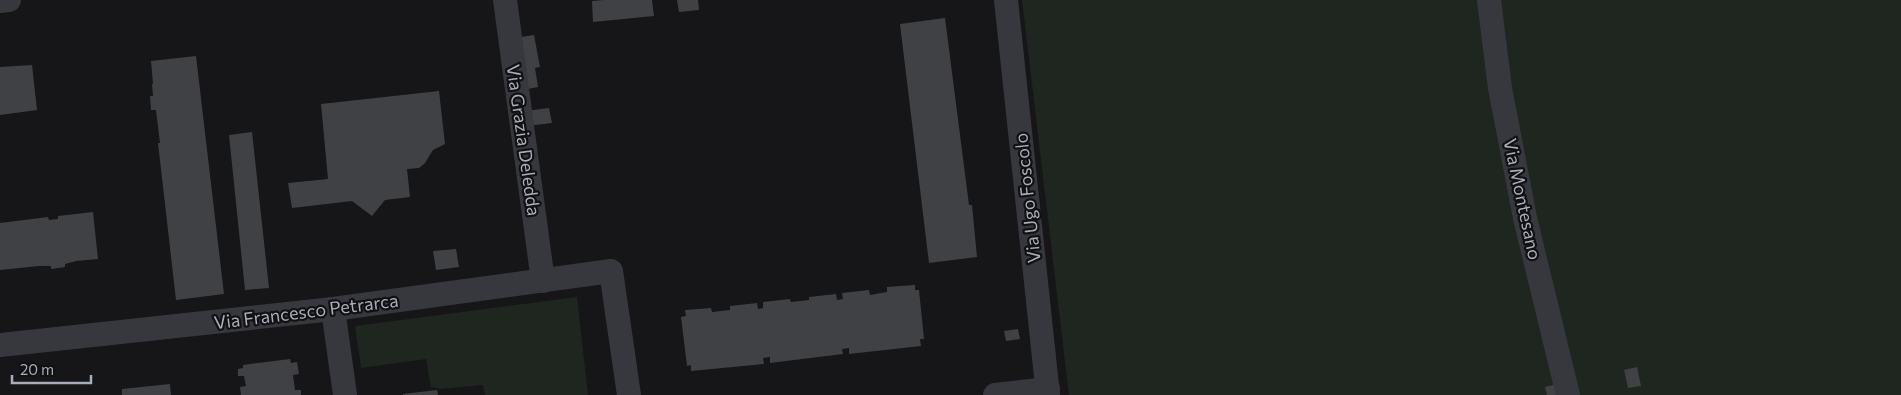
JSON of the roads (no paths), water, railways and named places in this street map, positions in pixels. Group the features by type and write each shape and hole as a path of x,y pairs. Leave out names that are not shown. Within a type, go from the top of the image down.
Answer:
{"street":[{"path":"0,1 9,0"},
{"name":"Via Grazia Deledda","path":"505,0 543,281"},
{"name":"Via Ugo Foscolo","path":"1006,0 1048,392"},
{"name":"Via Montesano","path":"1489,0 1500,88 1525,218 1568,395"},
{"name":"Via Francesco Petrarca","path":"0,345 333,309 611,271 629,395"},
{"path":"333,309 345,395"},
{"path":"995,395 1048,392"}]}
